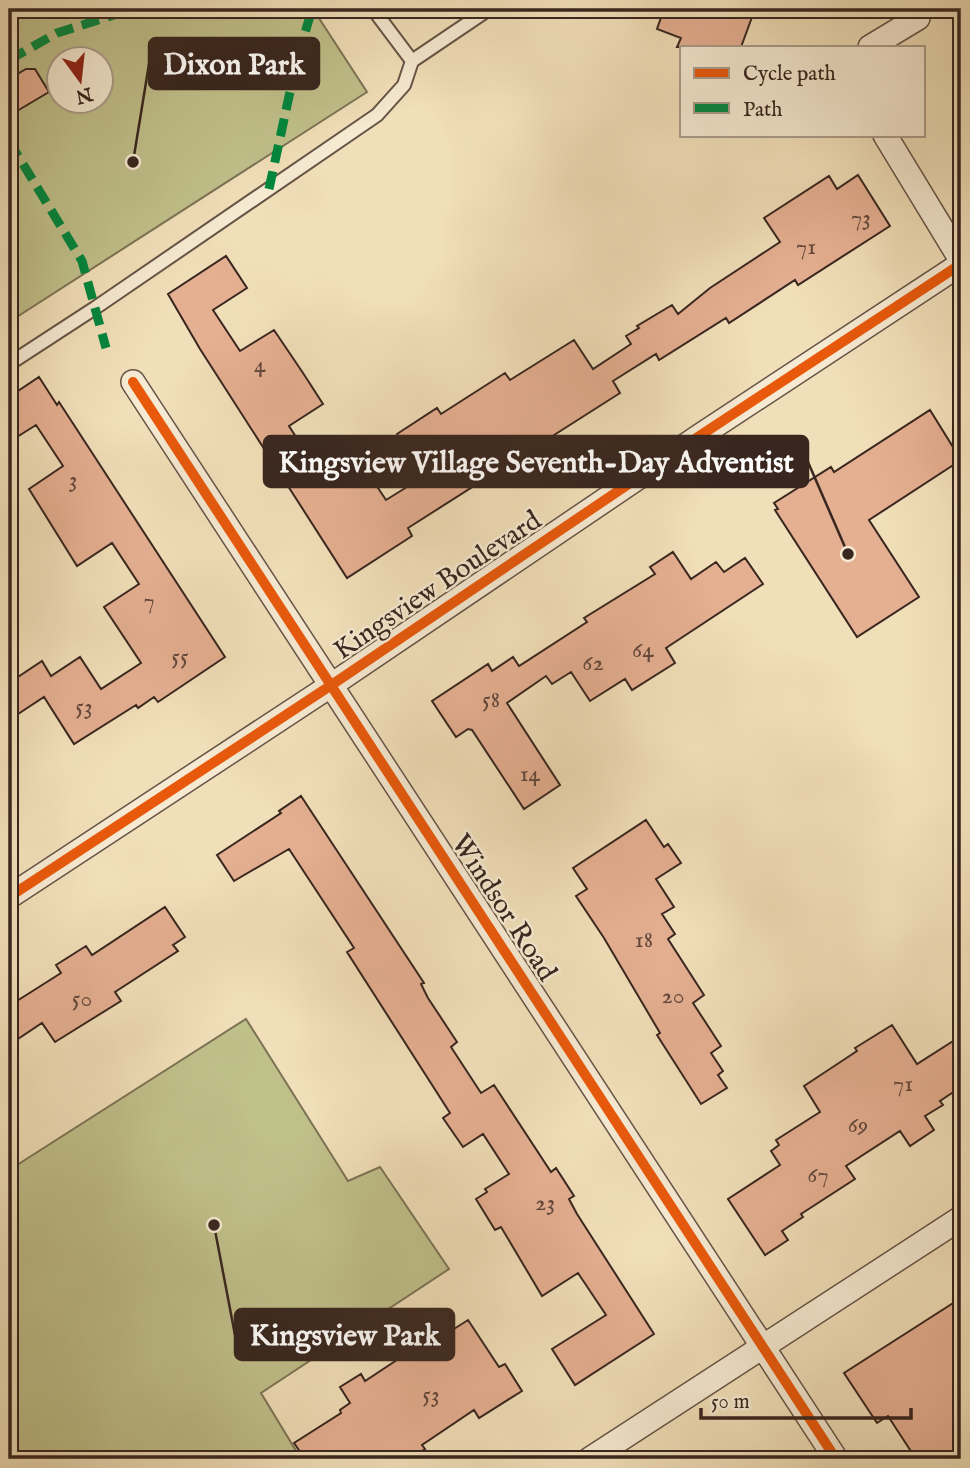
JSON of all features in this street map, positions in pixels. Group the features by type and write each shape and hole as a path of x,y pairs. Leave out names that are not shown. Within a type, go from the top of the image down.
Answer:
{"street":[{"path":"872,46 918,18"},
{"path":"886,136 961,262"},
{"name":"Kingsview Boulevard","path":"9,897 330,686 961,262"},
{"name":"Windsor Road","path":"133,382 836,1459"},
{"path":"590,1459 961,1218"}],"lane":[{"path":"373,9 412,61"},
{"path":"9,364 377,115 404,85 412,61 489,9"}],"green space":[{"path":"9,9 313,9 367,92 9,322"},
{"path":"246,1019 348,1181 380,1167 449,1269 261,1393 301,1459 9,1459 9,1153 17,1165"}],"building":[{"path":"664,9 755,9 741,46 677,47 681,38 657,29"},
{"path":"26,69 35,69 46,87 46,94 17,111 9,98 9,79"},
{"path":"858,175 890,226 798,285 795,280 729,323 726,318 659,360 656,354 613,381 620,393 408,528 412,536 347,578 200,349 168,294 226,256 247,288 213,310 240,351 274,330 303,373 323,404 289,426 316,468 350,446 386,500 423,477 397,434 437,408 441,414 505,373 510,380 574,340 593,369 631,344 626,336 639,328 637,326 672,305 678,314 710,288 780,242 764,218 829,176 837,189"},
{"path":"39,377 57,405 59,402 225,657 158,702 154,697 138,708 136,705 74,744 44,697 9,720 9,683 42,661 51,676 80,657 101,689 141,663 104,607 139,584 112,543 77,566 29,489 63,466 36,425 9,442 9,397"},
{"path":"930,410 961,460 869,520 919,597 857,637 775,510 778,509 774,503 831,467 834,472"},
{"path":"673,552 691,579 716,562 724,572 745,558 763,584 666,648 675,663 632,690 625,679 590,701 571,672 552,684 546,676 507,703 560,785 524,809 472,730 468,729 456,737 432,701 488,664 492,671 513,657 519,666 587,622 584,618 655,574 650,567"},
{"path":"301,796 424,983 421,984 428,998 457,1042 451,1047 481,1093 494,1085 551,1172 556,1168 574,1196 569,1199 577,1214 654,1334 575,1385 552,1349 606,1315 578,1273 542,1296 501,1227 495,1230 476,1199 487,1192 485,1189 509,1174 483,1134 463,1147 443,1118 450,1113 347,952 354,948 289,849 234,881 217,855 281,813 279,811"},
{"path":"646,820 664,847 668,844 681,863 656,879 674,907 662,914 675,934 668,939 704,995 693,1003 721,1046 711,1053 723,1071 718,1075 727,1088 701,1104 657,1035 660,1033 604,938 576,896 587,889 573,868"},
{"path":"165,907 185,937 173,945 178,951 115,992 121,1001 55,1042 42,1023 9,1045 9,1006 61,973 56,965 86,946 92,955"},
{"path":"892,1025 917,1064 961,1036 961,1087 940,1101 943,1105 925,1116 934,1130 910,1146 900,1131 846,1166 855,1179 801,1214 803,1217 782,1231 788,1240 765,1255 728,1199 780,1165 771,1151 779,1145 776,1140 820,1112 804,1086 857,1051 855,1048"},
{"path":"961,1298 961,1459 916,1459 888,1416 877,1423 844,1373"},
{"path":"468,1320 499,1367 505,1364 522,1391 479,1418 474,1410 422,1445 425,1449 409,1459 305,1459 294,1443 341,1413 340,1410 350,1403 340,1387 361,1374 365,1381 418,1346 421,1350"}],"marked path":[{"path":"9,60 57,33 133,9"},
{"path":"269,189 296,64 312,9"},
{"path":"9,141 82,261 106,348"}],"cycle path":[{"path":"9,897 961,264"},
{"path":"133,382 836,1459"}],"place":[{"name":"Dixon Park","path":"133,162"},
{"name":"Kingsview Village Seventh-Day Adventist","path":"848,554"},
{"name":"Kingsview Park","path":"214,1225"}]}
